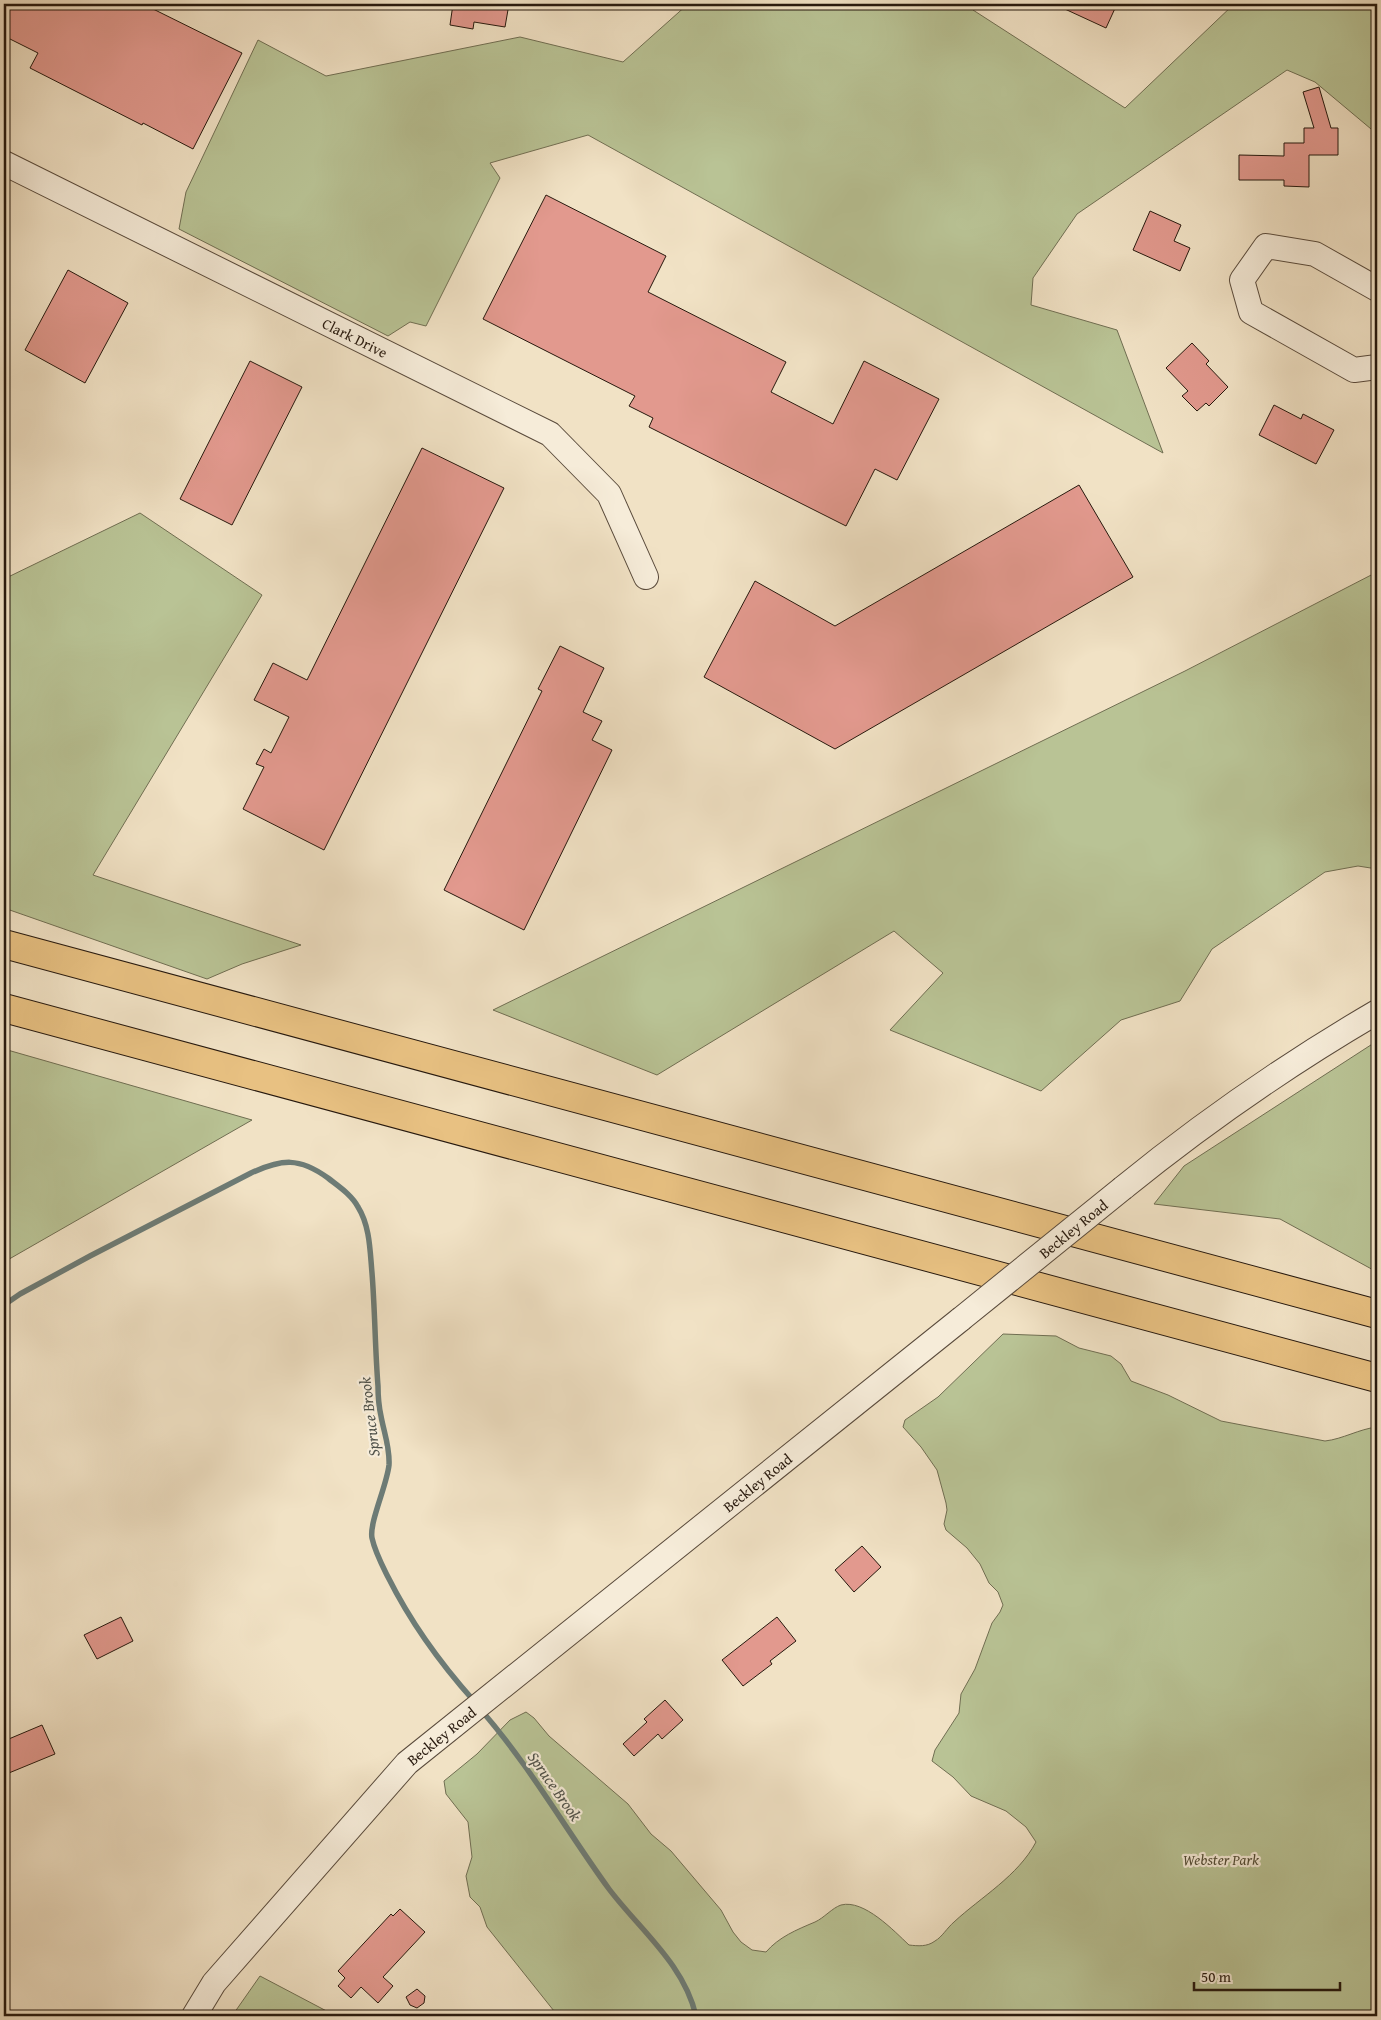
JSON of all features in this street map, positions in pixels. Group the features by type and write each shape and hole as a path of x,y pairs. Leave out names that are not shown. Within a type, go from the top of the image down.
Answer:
{"highway":[{"path":"4,944 1377,1314"},
{"path":"4,1008 1377,1378"}],"street":[{"name":"Clark Drive","path":"4,163 550,434 609,494 646,577"},
{"path":"1377,289 1315,254 1266,246 1242,280 1250,312 1354,370 1377,367"},
{"name":"Beckley Road","path":"194,2016 214,1983 407,1763 1173,1148 1242,1099 1377,1012"}],"green space":[{"path":"688,4 977,4 973,10 1125,108 1234,4 1377,4 1377,134 1315,82 1287,70 1077,214 1033,278 1031,305 1117,330 1163,453 588,135 490,163 500,178 426,326 410,322 388,336 179,229 186,192 258,40 326,76 520,37 623,62"},
{"path":"140,513 262,595 93,875 301,945 242,964 207,979 4,908 4,579"},
{"path":"1377,572 1377,869 1358,866 1325,872 1212,949 1180,1001 1121,1020 1041,1091 890,1030 943,973 894,931 657,1075 493,1010 1185,671"},
{"path":"1377,1041 1377,1272 1280,1219 1154,1204 1184,1166"},
{"path":"4,1049 252,1120 4,1262"},
{"name":"Webster Park","path":"1003,1334 1056,1336 1079,1348 1111,1356 1121,1364 1131,1381 1168,1395 1221,1421 1325,1441 1377,1427 1377,2016 558,2016 487,1927 480,1907 470,1897 466,1876 472,1857 468,1822 446,1794 444,1781 477,1754 510,1720 526,1712 534,1718 549,1736 628,1804 651,1834 671,1851 721,1910 741,1942 752,1950 766,1952 788,1934 818,1920 838,1906 850,1904 869,1911 909,1945 919,1946 932,1943 1009,1876 1036,1842 1026,1827 1006,1811 971,1796 953,1777 932,1761 935,1750 959,1713 961,1694 975,1669 992,1623 1003,1605 998,1592 989,1583 980,1564 967,1548 946,1530 944,1524 947,1510 946,1503 937,1470 921,1447 903,1427 905,1420 938,1397"},
{"path":"260,1976 336,2016 232,2016"}],"building":[{"path":"4,4 143,4 242,53 193,149 30,68 38,53 4,36"},
{"path":"453,4 509,4 505,27 474,22 473,29 450,25"},
{"path":"1054,4 1117,4 1106,28"},
{"path":"1319,87 1331,128 1338,128 1338,155 1309,155 1309,187 1284,186 1284,180 1239,180 1239,155 1284,156 1284,143 1304,143 1304,128 1314,128 1303,92"},
{"path":"546,195 666,256 648,292 786,362 771,392 833,424 864,361 939,399 897,480 875,469 846,526 649,427 653,418 629,406 635,396 483,319"},
{"path":"1150,211 1181,225 1174,241 1190,248 1180,271 1133,250"},
{"path":"68,270 128,303 85,383 25,350"},
{"path":"1192,343 1209,361 1206,364 1228,387 1209,406 1206,403 1197,411 1182,396 1188,391 1166,368"},
{"path":"250,361 302,387 232,525 180,499"},
{"path":"1274,405 1301,419 1303,414 1334,430 1316,464 1259,435"},
{"path":"422,448 504,488 324,850 243,809 264,767 256,764 264,749 271,753 289,717 254,700 273,663 307,680"},
{"path":"1079,485 1133,577 835,749 704,677 755,581 835,626"},
{"path":"560,646 604,668 583,712 602,721 592,740 612,750 524,930 444,890 542,691 538,689"},
{"path":"862,1546 881,1567 854,1592 835,1570"},
{"path":"121,1617 133,1641 97,1659 84,1635"},
{"path":"777,1617 796,1641 770,1661 772,1664 743,1686 722,1660"},
{"path":"665,1700 683,1720 662,1739 658,1734 634,1756 623,1744 647,1722 644,1719"},
{"path":"42,1725 55,1754 4,1775 4,1741"},
{"path":"400,1909 425,1932 383,1977 393,1986 378,2003 361,1987 351,1998 338,1986 345,1978 338,1971 391,1914 393,1916"},
{"path":"417,1989 425,1996 424,2003 417,2008 410,2005 406,1997"}],"waterway":[{"name":"Spruce Brook","path":"4,1305 20,1294 90,1256 262,1168 281,1163 299,1163 318,1171 344,1191 362,1214 369,1239 380,1413 389,1452 388,1473 373,1523 373,1543 388,1577 416,1626 449,1672 474,1701"},
{"name":"Spruce Brook","path":"481,1710 516,1753 609,1889 660,1948 682,1980 696,2016"}]}
